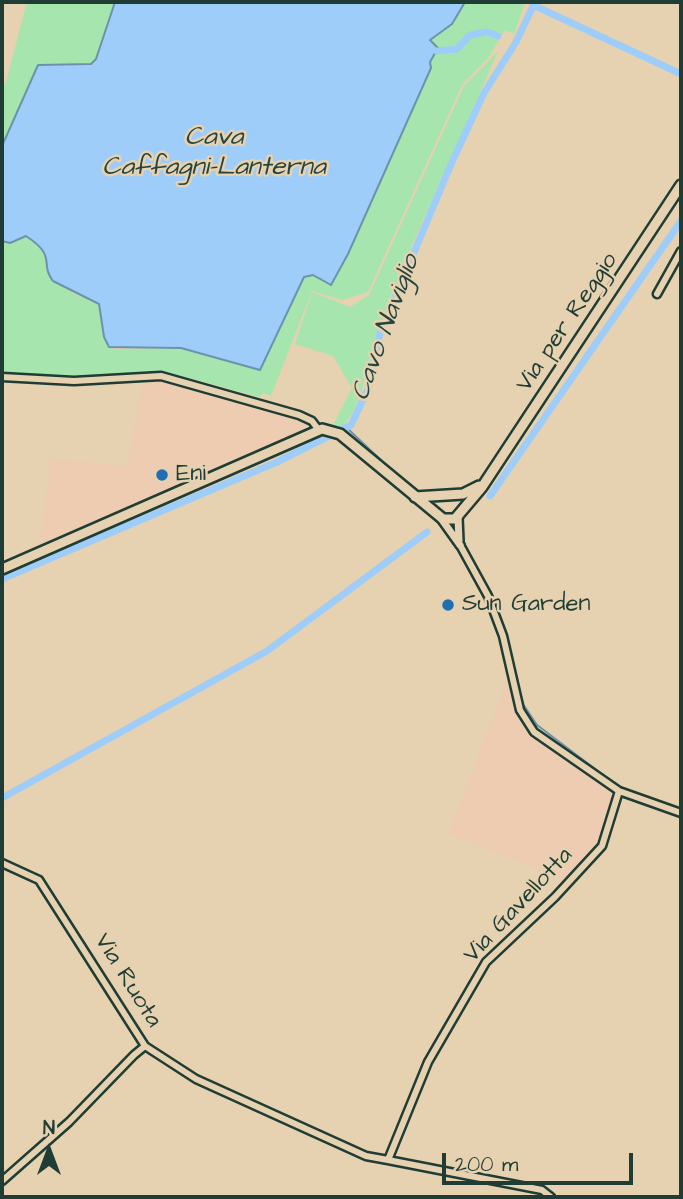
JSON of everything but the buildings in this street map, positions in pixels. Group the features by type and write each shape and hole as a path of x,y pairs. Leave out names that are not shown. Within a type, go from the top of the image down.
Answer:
{"main road":[{"name":"Via per Reggio","path":"460,514 485,481 681,185"},
{"path":"2,569 318,429 330,429 344,438 447,520 460,514 462,500 456,494"},
{"path":"414,496 456,494 476,489 485,481"},
{"path":"438,514 436,501 441,495"}],"street":[{"path":"657,294 681,251"},
{"path":"2,377 74,382 161,376 307,418 318,429"},
{"path":"438,514 460,545 488,596 503,636 520,710 534,732 619,791 681,813"},
{"path":"460,514 460,545"},
{"name":"Via Gavellotta","path":"388,1160 428,1062 486,962 555,897 602,846 619,791"},
{"name":"Via Ruota","path":"2,863 36,876 145,1046 69,1122 2,1181"},
{"path":"145,1046 208,1085 366,1156 542,1190 551,1197"}],"shaded area":[{"path":"143,379 182,384 272,408 273,404 323,420 200,479 40,547 51,458 127,467"},
{"path":"506,682 518,721 537,740 590,775 621,789 597,852 567,881 449,834"}],"green space":[{"path":"27,2 115,2 96,59 91,64 38,65 2,146 2,86 6,82"},
{"path":"465,2 525,2 514,34 505,30 489,57 462,85 368,292 342,300 312,291 271,396 264,393 259,397 174,374 148,372 75,378 2,372 2,241 11,243 26,236 44,253 49,276 73,293 99,304 103,309 104,337 114,349 181,348 260,369 304,277 313,275 331,285 348,254 431,68 430,62 437,53 429,40 452,24"},
{"path":"498,51 392,295 374,343 356,405 342,428 333,425 352,388 333,356 295,344 312,292 350,307 369,295 464,86"}],"water":[{"name":"Cava Caffagni-Lanterna","path":"115,2 465,2 452,24 430,40 438,48 430,62 431,68 348,254 331,285 313,275 304,277 260,370 181,348 109,347 104,337 99,304 53,281 42,249 26,236 10,243 2,241 2,146 38,65 91,64 96,59"}],"waterway":[{"name":"Cavo Naviglio","path":"2,579 277,462 351,425 368,389 380,333 452,162 484,93 516,42 535,2"},
{"path":"533,5 681,74"},
{"path":"437,51 457,49 470,35 487,32 498,36"},
{"path":"490,496 681,221"},
{"path":"347,428 401,479"},
{"path":"2,798 267,651 427,532"},
{"path":"491,596 504,631"},
{"path":"509,650 523,704 537,725 619,787 681,809"}],"place":[{"name":"Eni","path":"162,475"},
{"name":"Sun Garden","path":"448,605"}]}
